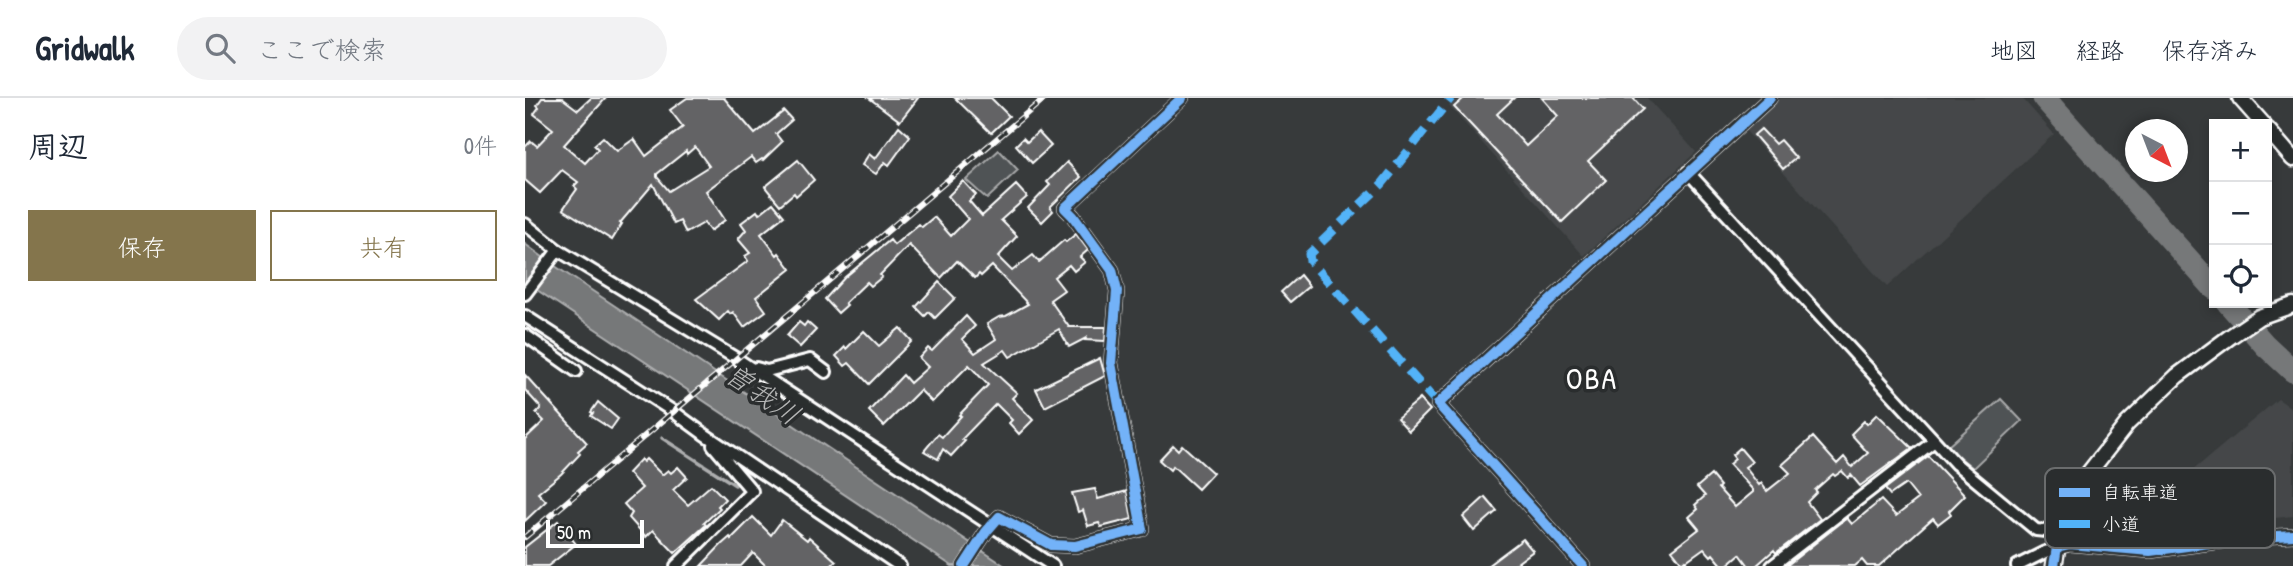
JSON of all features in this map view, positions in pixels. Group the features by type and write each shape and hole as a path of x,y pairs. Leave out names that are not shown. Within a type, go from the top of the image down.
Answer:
{"main road":[{"path":"2240,98 2259,119"},
{"path":"2272,135 2293,159"},
{"path":"2092,468 2127,424 2177,376 2259,317 2293,305"}],"street":[{"path":"964,566 999,517 1051,545 1075,547 1142,528 1111,363 1117,291 1112,270 1065,208 1182,98"},
{"path":"1583,566 1438,404 1770,98"},
{"path":"1688,172 1909,412 1933,442 1955,464 2036,530 2045,531"},
{"path":"525,224 558,250 746,366 988,529 1053,566"},
{"path":"525,295 558,250"},
{"path":"525,316 674,412 900,566"},
{"path":"525,335 576,371"},
{"path":"746,366 768,371 810,360 826,372"},
{"path":"676,566 752,491 704,434"},
{"path":"1772,566 1933,442"},
{"path":"2275,536 2293,535"},
{"path":"2127,548 2171,548"},
{"path":"2017,566 2055,556"}],"shaded area":[{"path":"1457,98 1647,98 1696,152 1584,256 1449,106"},
{"path":"1780,98 2022,98 2054,134 1887,287 1745,130"},
{"path":"999,150 1018,170 987,199 966,180"},
{"path":"525,244 1005,566 952,566 525,282"},
{"path":"2001,399 2022,421 1973,468 1947,447"},
{"path":"2278,399 2293,409 2293,516 2275,518 2275,468 2196,468"}],"building":[{"path":"542,98 562,98 578,110 591,98 606,98 564,145 585,163 598,149 594,145 603,137 617,151 634,139 646,156 683,127 670,110 687,98 724,98 755,134 784,111 792,120 776,134 782,142 763,160 756,163 751,157 706,191 725,220 710,231 704,223 686,233 680,221 674,224 653,184 620,223 622,224 612,240 563,209 577,189 574,186 578,182 562,170 540,193 525,180 525,147 531,141 537,146 553,129 534,114 539,107 537,105","holes":["695,147 709,166 669,191 657,177 657,174 686,151 687,154"]},
{"path":"869,98 918,98 900,121"},
{"path":"955,98 991,98 1009,116 991,133"},
{"path":"1464,98 1514,98 1497,114 1526,146 1558,116 1542,98 1633,98 1643,109 1588,161 1606,180 1562,222 1454,107"},
{"path":"899,126 910,136 889,165 885,162 876,174 862,165 869,154 875,159"},
{"path":"1761,129 1775,144 1780,140 1796,158 1783,169 1754,135"},
{"path":"1038,132 1051,146 1032,163 1016,145 1023,138 1027,142"},
{"path":"798,160 814,180 796,196 794,193 780,205 765,187"},
{"path":"1067,162 1081,177 1050,207 1053,211 1042,222 1028,208 1050,185 1047,182"},
{"path":"963,181 976,195 969,201 982,216 1016,185 1027,197 1001,220 1017,236 998,257 1012,271 1033,255 1039,262 1064,240 1066,242 1076,234 1088,250 1080,257 1085,262 1074,271 1069,265 1054,277 1064,290 1050,300 1069,327 1106,327 1105,341 1085,340 1086,338 1069,347 1059,329 1010,357 1005,350 984,363 1017,393 1012,398 1033,420 1019,434 1009,423 1012,420 996,404 962,439 965,441 951,456 943,449 938,459 924,451 938,434 942,437 988,385 969,365 932,402 920,390 884,426 869,411 903,375 910,383 928,367 919,358 928,348 932,351 966,316 975,326 962,339 975,353 996,339 987,324 1028,304 992,266 975,278 957,261 941,278 909,245 880,275 882,277 871,286 867,282 838,313 825,299 845,277 890,240 894,245 919,224 922,227 934,217 951,236 968,219 948,196"},
{"path":"773,203 784,216 761,234 791,269 756,297 766,311 744,327 733,312 730,314 728,311 719,320 696,299 748,261 745,256 750,253 738,239 746,230 741,223"},
{"path":"1300,275 1309,286 1290,302 1281,292"},
{"path":"939,282 955,298 935,318 929,312 925,316 916,307"},
{"path":"799,322 804,326 807,322 816,330 800,347 787,336"},
{"path":"900,328 912,341 869,384 849,363 845,366 836,356 864,331 879,346"},
{"path":"1100,358 1105,376 1045,407 1036,389"},
{"path":"525,375 587,443 561,474 538,493 546,501 525,521 525,439 544,421 536,413 541,408 525,390"},
{"path":"1420,399 1430,410 1409,431 1397,418"},
{"path":"598,402 618,419 611,429 591,416"},
{"path":"1877,414 1912,448 1860,486 1851,475 1848,478 1842,471 1835,476 1833,474 1815,490 1817,492 1807,502 1820,519 1776,553 1774,550 1756,566 1749,566 1740,554 1723,566 1704,548 1682,563 1672,550 1699,529 1689,517 1698,509 1695,505 1705,496 1697,487 1711,475 1720,486 1718,488 1735,507 1753,492 1729,464 1735,459 1732,455 1740,448 1752,462 1745,467 1767,491 1790,473 1782,465 1813,437 1837,464 1844,457 1852,467 1868,453 1851,434 1864,421 1867,424"},
{"path":"1173,445 1178,450 1182,445 1213,473 1198,489 1173,466 1170,470 1159,460"},
{"path":"1928,456 1965,495 1949,511 1951,514 1938,524 1933,518 1879,566 1867,566 1862,560 1855,566 1786,566 1847,518 1852,524 1881,500 1896,516 1918,499 1906,484 1890,495 1885,489"},
{"path":"641,459 643,462 646,459 662,475 668,470 671,473 678,467 687,477 673,490 688,505 711,485 725,499 718,506 720,508 704,523 706,525 675,553 653,530 646,537 629,518 632,513 624,504 642,488 628,473"},
{"path":"1095,489 1098,499 1127,491 1132,519 1101,527 1099,523 1088,526 1083,510 1078,512 1072,493"},
{"path":"1485,497 1497,511 1474,531 1463,517"},
{"path":"753,517 771,535 782,520 807,540 809,537 836,561 831,566 766,566 753,553 741,566 701,566"},
{"path":"558,521 576,544 548,566 525,566 525,547"},
{"path":"1523,539 1533,551 1513,566 1487,566"}],"waterway":[{"path":"2044,98 2209,282"},
{"path":"2232,308 2265,345 2293,371"},
{"path":"662,438 735,485"}],"railway":[{"path":"525,537 1045,98"}],"marked path":[{"path":"1438,404 1310,261 1309,254 1382,184 1451,98"}],"cycle path":[{"path":"964,566 999,517 1051,545 1075,546 1142,529 1111,363 1117,291 1112,270 1065,208 1182,98"},
{"path":"1583,566 1438,404 1770,98"},
{"path":"2275,536 2293,535"},
{"path":"2054,566 2057,548"},
{"path":"2116,548 2150,551 2172,548"}],"district":[{"name":"OBA","path":"1592,378"}],"water label":[{"name":"曽我川","path":"763,394"}]}
